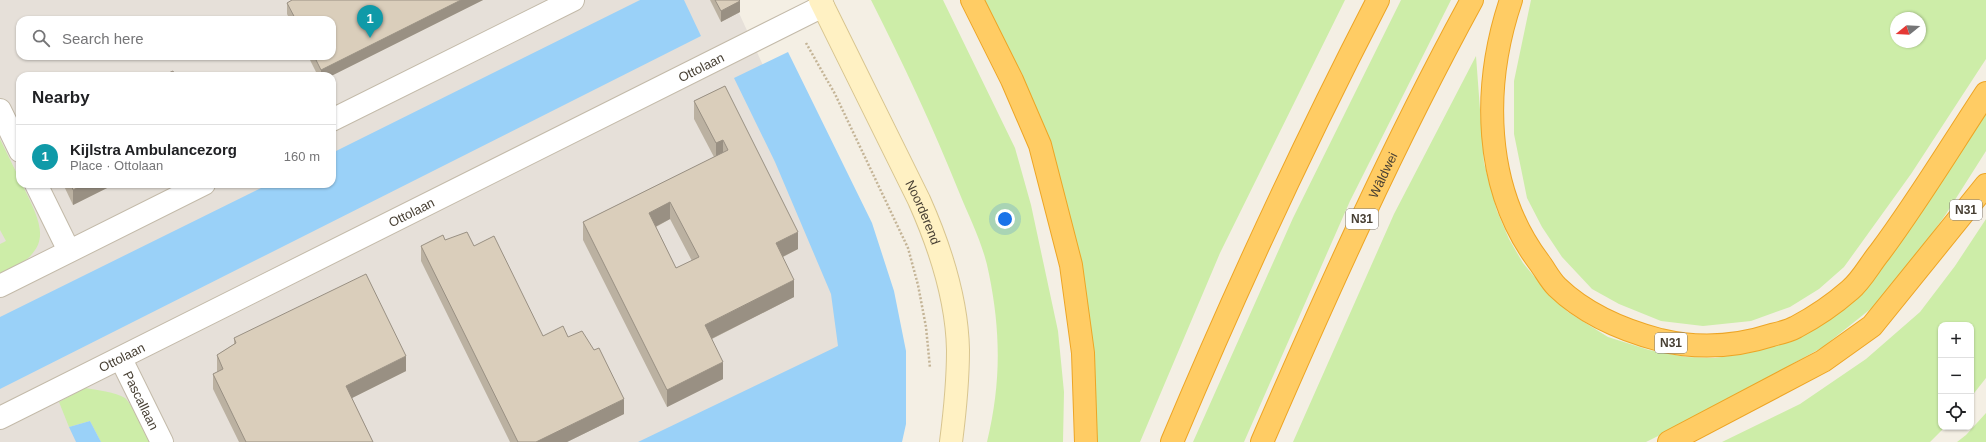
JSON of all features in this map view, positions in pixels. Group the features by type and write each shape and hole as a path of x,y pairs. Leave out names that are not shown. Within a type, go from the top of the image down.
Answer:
{"highway":[{"path":"972,0 1012,80 1040,145 1069,257 1083,353 1086,442"},
{"path":"1172,442 1224,319 1285,186 1378,0"},
{"name":"Wâldwei","path":"1262,442 1358,228 1449,41 1472,0"},
{"name":"N31","path":"1511,0 1505,16 1495,72 1492,119 1495,160 1507,206 1526,245 1557,286 1591,313 1630,332 1674,343 1716,347 1750,342 1795,328 1825,309 1852,289 1904,220 1986,93"},
{"name":"N31","path":"1668,442 1823,361 1872,326 1986,185"}],"street":[{"path":"336,118 573,0"},
{"name":"Ottolaan","path":"0,418 121,359 794,20 821,3"},
{"name":"Noorderend","path":"821,3 919,200 934,234 945,269 954,308 958,349 957,398 951,442"},
{"path":"0,110 16,143"},
{"path":"38,188 69,251"},
{"path":"0,286 196,188"},
{"name":"Pascallaan","path":"121,359 162,442"}],"path":[{"path":"794,20 835,94 908,248 918,285 926,327 930,374"}],"shaded area":[{"path":"0,0 733,0 856,268 858,442 0,442"}],"green space":[{"path":"871,0 943,0 1015,148 1031,205 1058,331 1064,392 1063,442 987,442 995,400 998,358 996,317 987,264 984,253 939,143"},
{"path":"978,0 1345,0 1220,253 1140,442 1095,442 1080,274"},
{"path":"1401,0 1451,0 1350,201 1244,442 1193,442 1293,218"},
{"path":"1531,0 1986,0 1986,59 1911,174 1844,267 1819,289 1790,307 1751,321 1703,326 1661,321 1619,304 1592,289 1562,257 1542,227 1527,198 1514,134 1514,81"},
{"path":"1476,56 1484,163 1497,211 1509,239 1523,263 1543,287 1568,312 1608,337 1649,350 1686,357 1715,358 1741,354 1785,340 1838,312 1883,267 1986,114 1986,151 1946,214 1903,275 1878,303 1823,347 1794,363 1765,383 1646,442 1293,442 1394,214"},
{"path":"0,139 16,172 16,188 24,188 36,214 40,238 37,247 29,257 0,276 0,244 6,241 0,230"},
{"path":"1986,219 1986,378 1974,393 1974,322 1938,322 1938,430 1942,430 1930,442 1722,442 1800,404 1866,359 1920,312 1955,266"},
{"path":"85,388 111,393 125,398 135,412 150,442 101,442 90,421 69,427 59,402"},
{"path":"1986,413 1986,442 1957,442 1971,430 1974,430 1974,426"}],"water":[{"path":"640,0 684,0 701,36 0,389 0,317 261,188 336,188 336,151"},
{"path":"788,52 872,223 894,291 906,351 906,424 902,442 638,442 838,346 831,294 775,162 734,78"},
{"path":"90,421 101,442 76,442 69,427"}],"building":[{"path":"292,0 461,0 321,70 316,60 336,60 336,16 294,16 287,3"},
{"path":"715,0 739,0 740,1 721,11"},
{"path":"725,86 798,232 776,243 794,280 705,325 723,362 667,390 583,222 728,150 723,140 716,143 694,101","holes":["670,202 699,257 676,268 649,213"]},
{"path":"467,232 474,246 494,236 543,336 563,326 568,337 582,331 594,350 599,348 624,399 536,442 518,442 421,246 443,235 445,240"},
{"path":"366,274 406,356 346,386 373,442 246,442 213,374 223,369 217,355 236,343 234,338"}],"place":[{"name":"Kijlstra Ambulancezorg","path":"370,38"}]}
